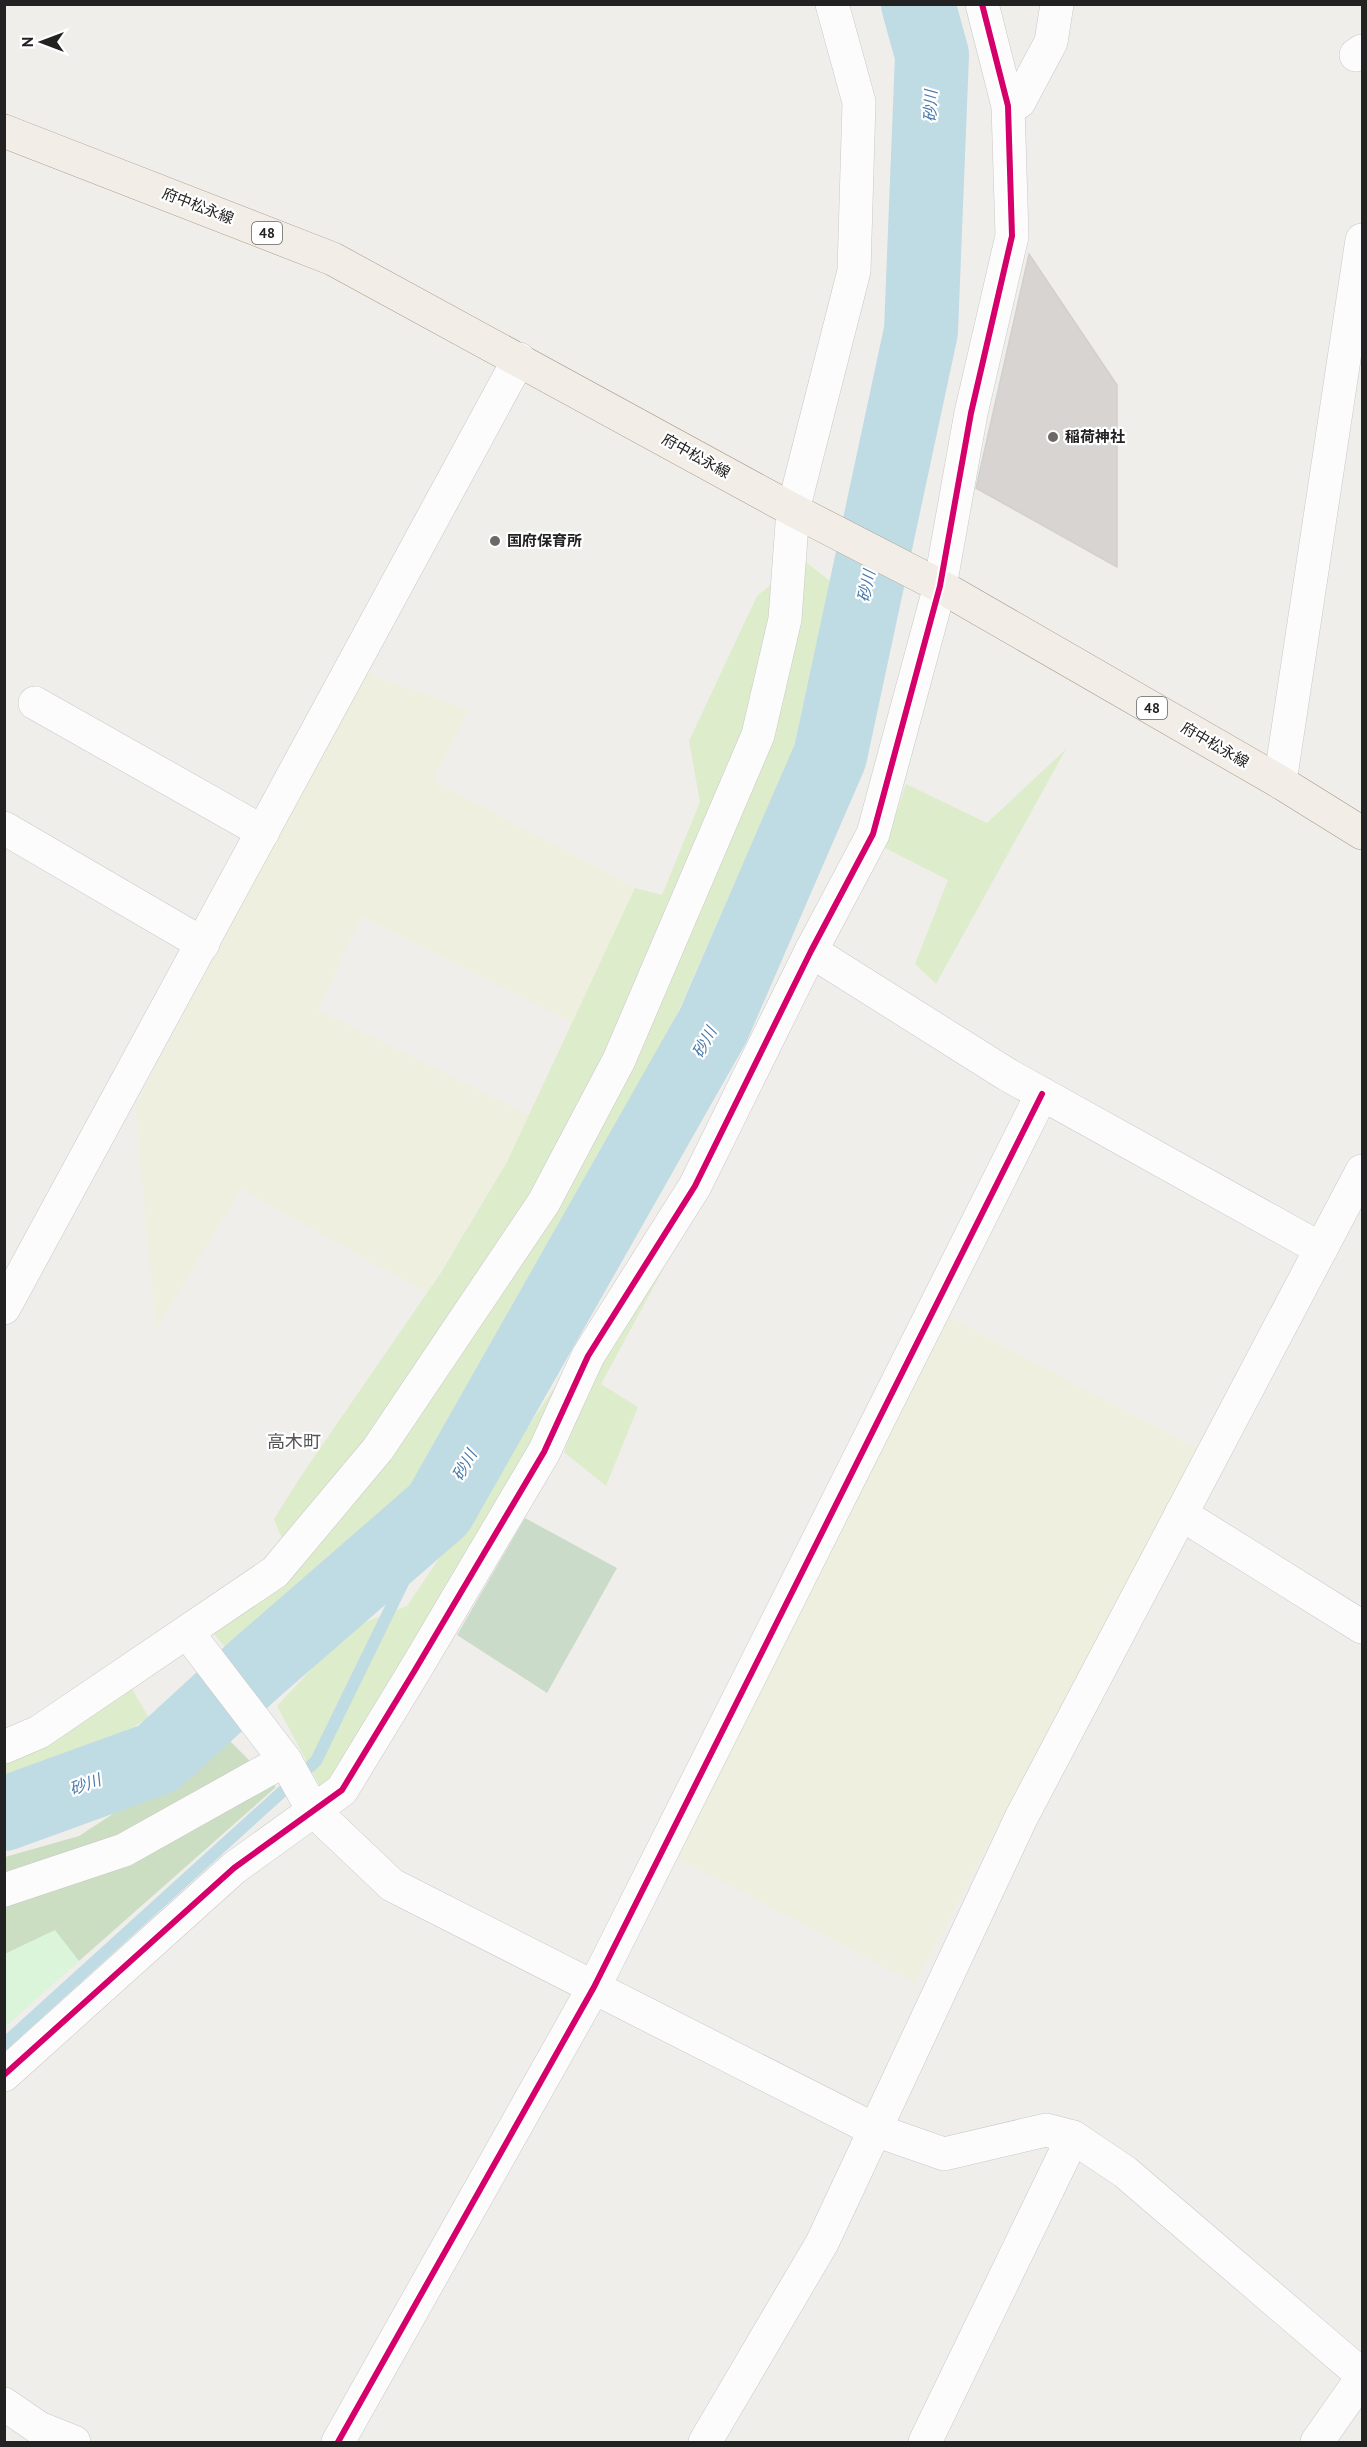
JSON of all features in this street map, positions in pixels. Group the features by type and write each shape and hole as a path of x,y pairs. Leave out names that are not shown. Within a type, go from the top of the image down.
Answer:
{"main road":[{"name":"府中松永線","path":"4,131 333,259 793,510 940,586 1280,782 1362,833"}],"street":[{"path":"4,1747 39,1732 275,1572 378,1449 544,1202 619,1060 758,735 785,619 793,510 854,270 859,102 832,4"},
{"path":"4,2075 234,1868 342,1790 544,1452 588,1356 695,1186 810,951 873,834 940,586 971,413 1012,236 1008,106 982,4"},
{"path":"1008,106 1019,102 1051,42 1057,4"},
{"path":"1280,782 1362,240"},
{"path":"4,1308 519,359"},
{"path":"35,703 263,832"},
{"path":"4,828 202,944"},
{"path":"810,951 1042,1094 1321,1250"},
{"path":"338,2442 594,1987 1042,1094"},
{"path":"705,2442 822,2242 1021,1818 1362,1171"},
{"path":"1181,1515 1362,1627"},
{"path":"187,1632 285,1760 313,1810 392,1885 875,2130 945,2154 1046,2130 1073,2137 1125,2172 1362,2376 1317,2442"},
{"path":"4,1890 124,1850 285,1760"},
{"path":"925,2442 1073,2137"},
{"path":"4,2404 39,2428 74,2442"}],"green space":[{"path":"802,559 830,581 793,751 660,1053 492,1348 421,1507 238,1664 211,1630 283,1541 274,1519 440,1274 507,1162 635,888 662,895 700,802 689,741 757,596"},
{"path":"363,672 469,710 433,780 635,888 573,1023 361,916 318,1010 529,1115 507,1162 427,1293 241,1189 156,1329 135,1107"},
{"path":"1066,749 936,984 915,964 948,880 885,848 906,784 987,823"},
{"path":"664,1268 601,1384 638,1407 606,1486 564,1452 601,1352"},
{"path":"949,1317 1197,1449 915,1983 675,1857"},
{"path":"560,1379 535,1446 323,1792 277,1706 350,1628 407,1606"},
{"path":"525,1518 617,1568 547,1693 457,1635"},
{"path":"132,1689 149,1718 79,1758 5,1787 5,1758"},
{"path":"228,1739 276,1787 79,1961 47,1934 5,1954 5,1857 79,1836"},
{"path":"55,1930 79,1961 5,2027 5,1954"}],"building":[{"name":"稲荷神社","path":"1029,254 1117,385 1117,567 976,488"}],"waterway":[{"name":"砂川","path":"4,1814 158,1758 256,1668 439,1509 713,1026 830,756 921,331 932,55 918,4"},
{"path":"4,2044 316,1761 439,1509"}],"cycle path":[{"path":"4,2075 234,1868 342,1790 544,1452 588,1356 695,1186 811,951 873,834 940,586 971,413 1012,236 1008,106 982,4"},
{"path":"338,2442 594,1987 1042,1094"}],"place":[{"name":"稲荷神社","path":"1053,437"},
{"name":"国府保育所","path":"495,541"}],"district":[{"name":"高木町","path":"294,1442"}]}
